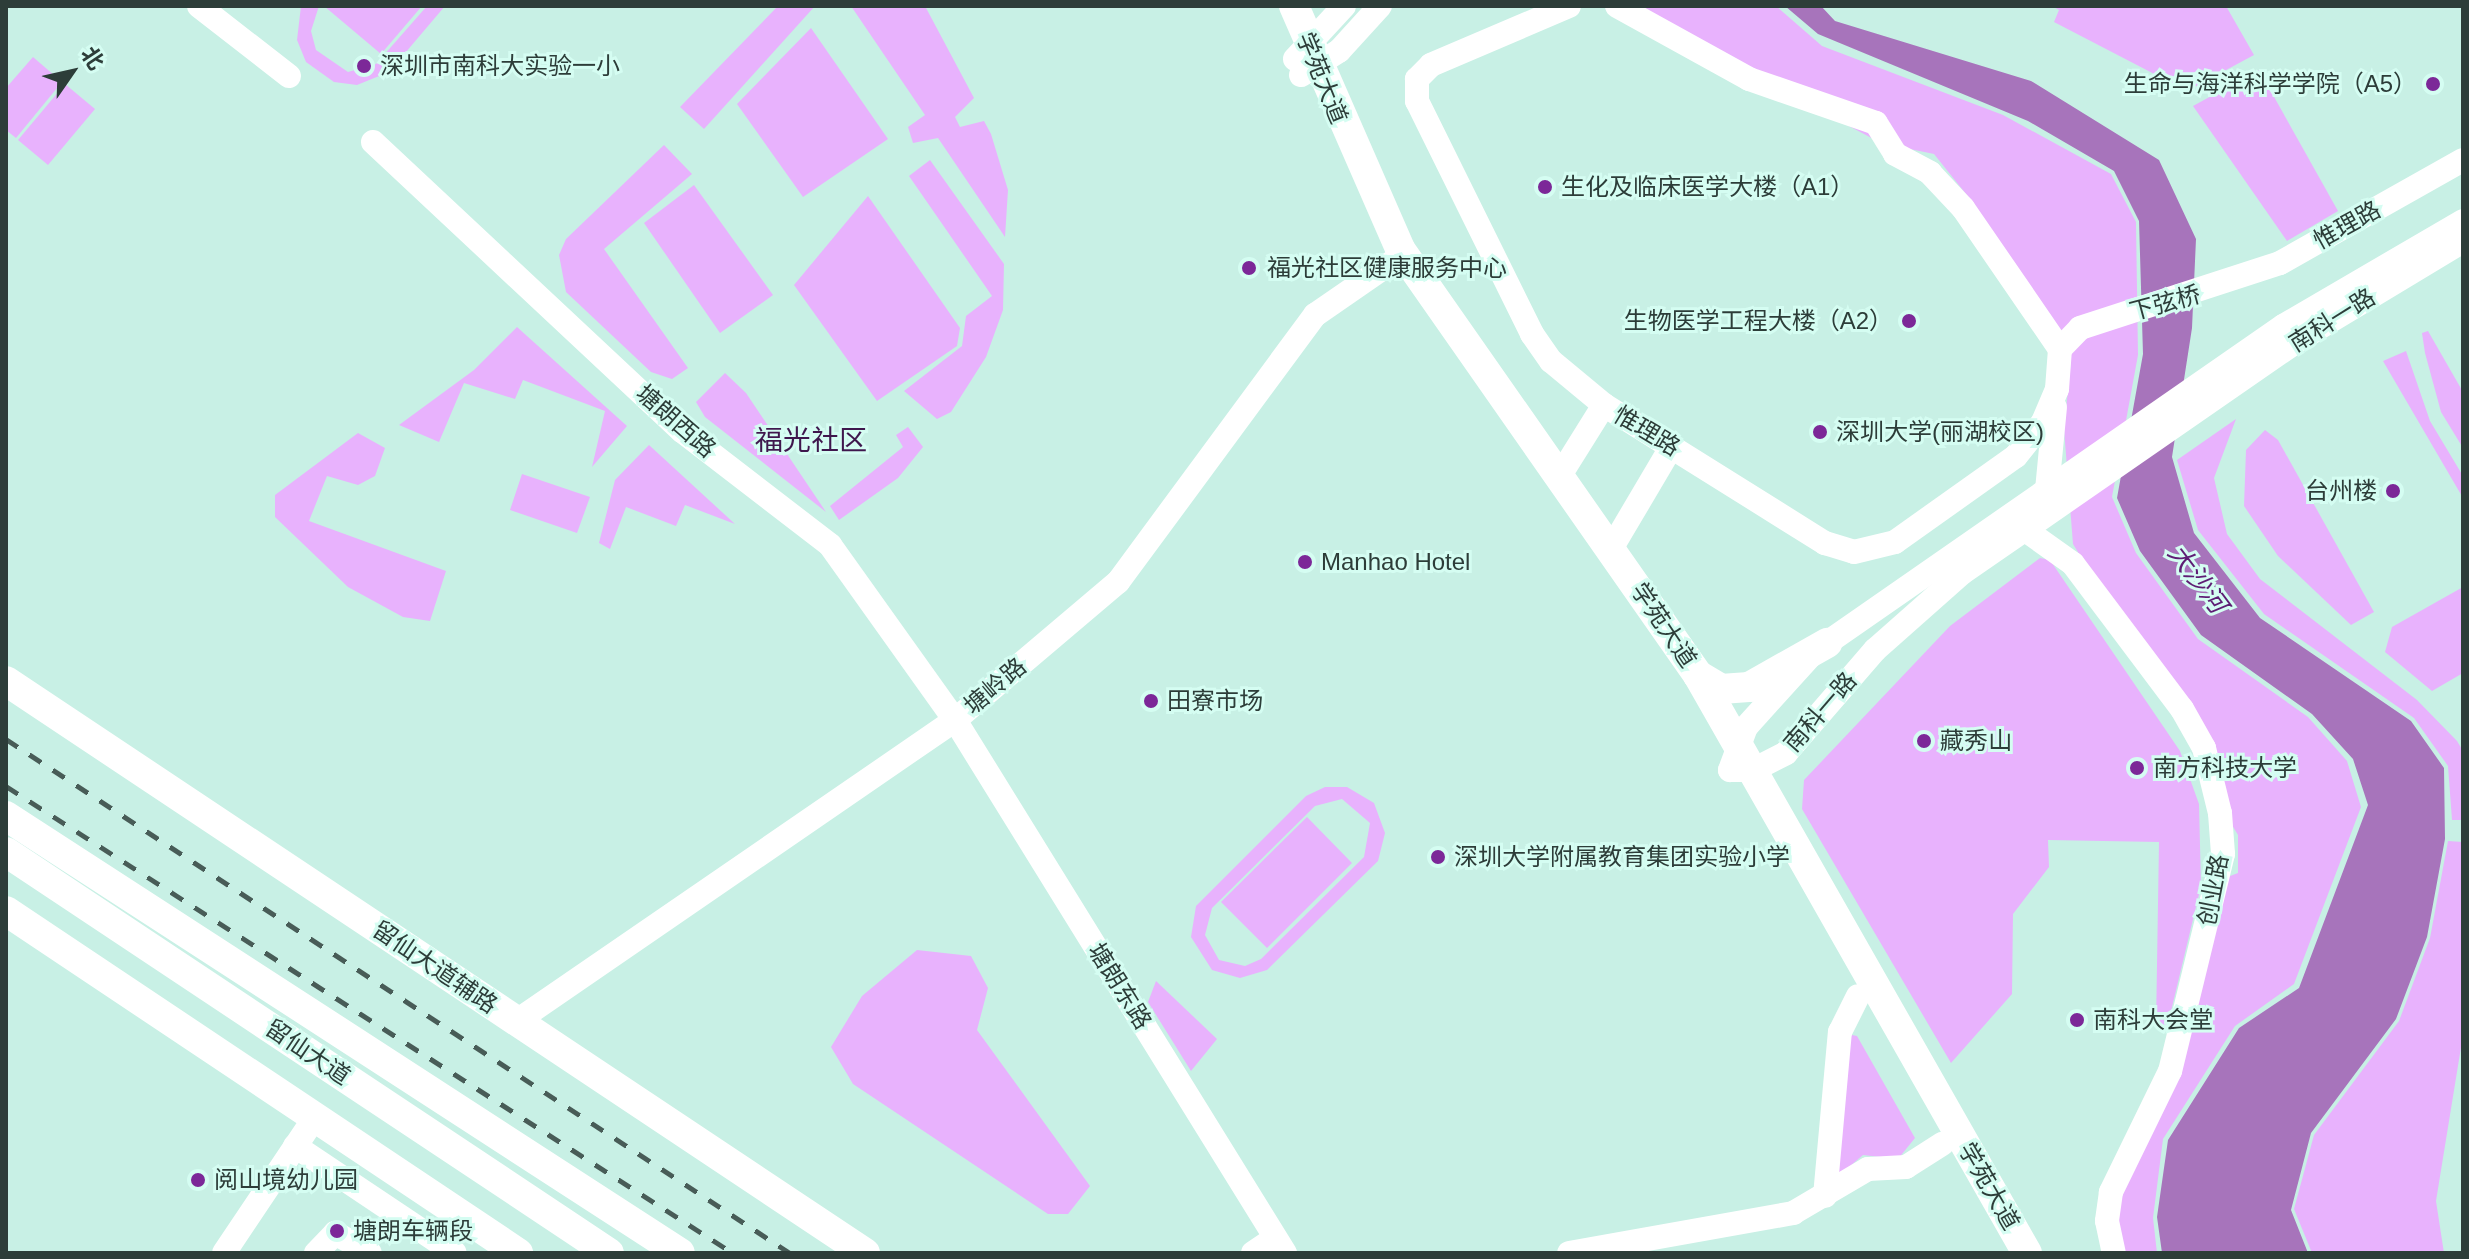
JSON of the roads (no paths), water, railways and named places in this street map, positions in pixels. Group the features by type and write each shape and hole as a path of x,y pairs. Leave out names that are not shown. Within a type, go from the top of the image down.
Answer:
{"main road":[{"name":"学苑大道","path":"1275,6 1412,268 1698,675 1858,996 2003,1253"},
{"name":"学苑大道","path":"1294,6 1305,62 1389,264 1741,762 2027,1253"},
{"path":"1698,675 1721,689 1749,687 1827,643"},
{"name":"留仙大道辅路","path":"6,681 865,1253"},
{"name":"留仙大道辅路","path":"6,699 839,1253"},
{"path":"6,816 161,912 680,1253"},
{"name":"留仙大道","path":"6,852 609,1253"},
{"path":"6,911 518,1253"}],"street":[{"path":"199,6 289,76"},
{"path":"1305,62 1344,6"},
{"path":"1305,62 1380,6"},
{"name":"惟理路","path":"1569,6 1431,65 1417,79 1417,101 1532,334 1551,361 1604,405 1825,543 1867,553 1895,542 2016,456 2043,422 2057,389 2060,349"},
{"path":"1617,6 1749,79 1876,123 1895,154 1930,173 1963,208 2060,349"},
{"name":"塘朗西路","path":"373,142 682,431 830,545 955,720"},
{"name":"惟理路","path":"2229,285 2463,160"},
{"name":"南科一路","path":"1741,762 1786,753 1924,604 2024,529 2052,494 2223,368 2352,280 2463,221"},
{"name":"南科一路","path":"1741,762 1777,688 1827,643 2052,494 2463,241"},
{"name":"塘岭路","path":"517,1021 955,720 1118,582 1315,315 1389,264"},
{"name":"下弦桥","path":"2060,349 2080,328 2229,285"},
{"path":"2052,494 2057,389"},
{"path":"1559,477 1604,405"},
{"path":"1611,549 1672,446"},
{"name":"创业路","path":"2024,529 2073,564 2182,709 2204,748 2220,813 2223,854 2170,1071 2111,1192 2107,1221 2114,1253"},
{"name":"塘朗东路","path":"955,720 1280,1246"},
{"path":"1825,1196 1840,1032 1858,996"},
{"path":"224,1253 315,1117"},
{"path":"1569,1253 1793,1213 1868,1169 1906,1167 1942,1144"},
{"path":"295,1146 455,1253"},
{"path":"316,1253 335,1233 370,1253"},
{"path":"1253,1253 1280,1246"}],"water":[{"name":"大沙河","path":"1785,6 1821,6 1835,21 2031,81 2159,160 2196,239 2192,328 2172,457 2194,533 2260,618 2411,721 2444,768 2445,839 2427,937 2396,1019 2311,1133 2291,1210 2308,1253 2162,1253 2157,1217 2168,1140 2239,1028 2299,988 2368,805 2353,759 2312,714 2201,635 2140,551 2117,498 2143,354 2139,221 2114,171 2028,121 1818,34"}],"railway":[{"path":"6,739 790,1253"},
{"path":"6,786 733,1253"}],"place":[{"name":"深圳市南科大实验一小","path":"364,66"},
{"name":"生命与海洋科学学院（A5）","path":"2433,84"},
{"name":"生化及临床医学大楼（A1）","path":"1545,187"},
{"name":"福光社区健康服务中心","path":"1249,268"},
{"name":"生物医学工程大楼（A2）","path":"1909,321"},
{"name":"深圳大学(丽湖校区)","path":"1820,432"},
{"name":"台州楼","path":"2393,491"},
{"name":"Manhao Hotel","path":"1305,562"},
{"name":"田寮市场","path":"1151,701"},
{"name":"藏秀山","path":"1924,741"},
{"name":"南方科技大学","path":"2137,768"},
{"name":"深圳大学附属教育集团实验小学","path":"1438,857"},
{"name":"南科大会堂","path":"2077,1020"},
{"name":"阅山境幼儿园","path":"198,1180"},
{"name":"塘朗车辆段","path":"337,1231"}],"district":[{"name":"福光社区","path":"811,441"}]}
